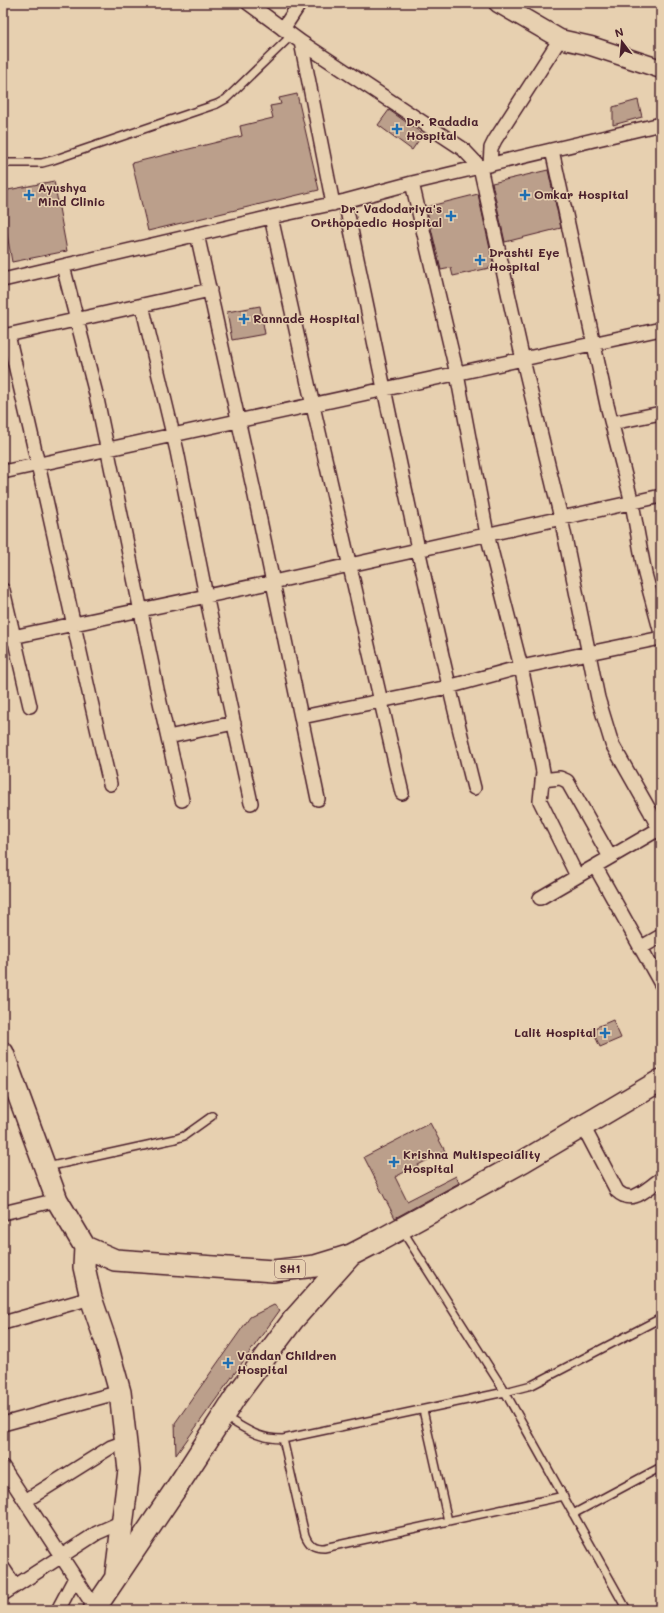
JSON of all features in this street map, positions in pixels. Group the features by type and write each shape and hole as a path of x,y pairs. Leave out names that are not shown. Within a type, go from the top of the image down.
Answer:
{"main road":[{"path":"3,1053 9,1089 45,1167 57,1200 85,1247 84,1267 91,1298 106,1342 120,1392 129,1470 116,1577"},
{"name":"SH1","path":"85,1247 115,1260 273,1271 316,1266 351,1255 401,1229 524,1161 661,1080"},
{"path":"95,1609 236,1396 293,1320 351,1255"}],"street":[{"path":"248,3 292,35 463,149 485,166"},
{"path":"300,3 292,35 339,202 385,390 448,687 474,788"},
{"path":"498,3 560,39 592,46 661,70"},
{"path":"540,898 610,857 660,831 612,744 598,698 590,653 561,518 523,360 485,166 495,140 560,39"},
{"path":"3,280 339,202 412,183 661,124"},
{"path":"552,150 594,344 632,503 645,574 661,633"},
{"path":"412,183 457,374 487,534 521,667 541,761 543,772 540,801 542,808 577,876"},
{"path":"271,217 402,793"},
{"path":"197,234 274,582 318,799"},
{"path":"63,266 96,394 182,800"},
{"path":"110,784 73,623 39,464 6,336 210,290"},
{"path":"142,305 173,435 251,802"},
{"path":"3,472 313,406 661,329"},
{"path":"612,423 661,413"},
{"path":"8,638 206,595 274,582 661,496"},
{"path":"3,590 8,638 30,706"},
{"path":"302,716 448,687 521,667 661,638"},
{"path":"168,737 234,722"},
{"path":"542,780 560,778 567,781 610,857"},
{"path":"594,866 661,984"},
{"path":"640,948 661,936"},
{"path":"583,1126 617,1191 622,1196 630,1198 638,1195 661,1179"},
{"path":"3,1213 57,1200"},
{"path":"3,1323 91,1298"},
{"path":"3,1424 120,1392"},
{"path":"26,1501 105,1451 125,1442"},
{"path":"3,1467 95,1609"},
{"path":"3,1594 105,1529 122,1522"},
{"path":"3,1568 15,1586"},
{"path":"58,1610 75,1578"}],"lane":[{"path":"3,163 42,163 53,160 217,104 226,99 292,35"},
{"path":"45,1167 175,1139 184,1136 212,1116"},
{"path":"401,1229 505,1392 627,1610"},
{"path":"224,1416 258,1436 270,1439 283,1439 505,1392 532,1384 661,1318"},
{"path":"423,1410 448,1521"},
{"path":"283,1439 305,1535 308,1543 315,1548 324,1548 564,1496"},
{"path":"573,1514 661,1467"}],"building":[{"path":"297,94 319,190 148,231 132,163 242,136 240,126 273,118 270,106 281,104 279,98"},
{"path":"638,100 642,117 613,125 613,107"},
{"path":"389,110 423,134 412,150 378,125"},
{"path":"548,170 561,228 505,242 492,183"},
{"path":"54,181 67,251 12,262 3,212 3,191"},
{"path":"478,194 494,267 453,276 451,268 441,270 426,207"},
{"path":"260,306 265,334 232,340 227,312"},
{"path":"613,1020 621,1038 600,1047 592,1029"},
{"path":"430,1123 445,1151 395,1177 407,1201 456,1176 459,1183 395,1218 364,1157"},
{"path":"274,1305 280,1310 176,1455 175,1423 250,1317"}],"place":[{"name":"Dr. Radadia Hospital","path":"397,129"},
{"name":"Ayushya Mind Clinic","path":"29,195"},
{"name":"Omkar Hospital","path":"525,195"},
{"name":"Dr. Vadodariya's Orthopaedic Hospital","path":"451,216"},
{"name":"Drashti Eye Hospital","path":"480,260"},
{"name":"Rannade Hospital","path":"244,319"},
{"name":"Lalit Hospital","path":"605,1033"},
{"name":"Krishna Multispeciality Hospital","path":"394,1162"},
{"name":"Vandan Children Hospital","path":"228,1363"}]}
